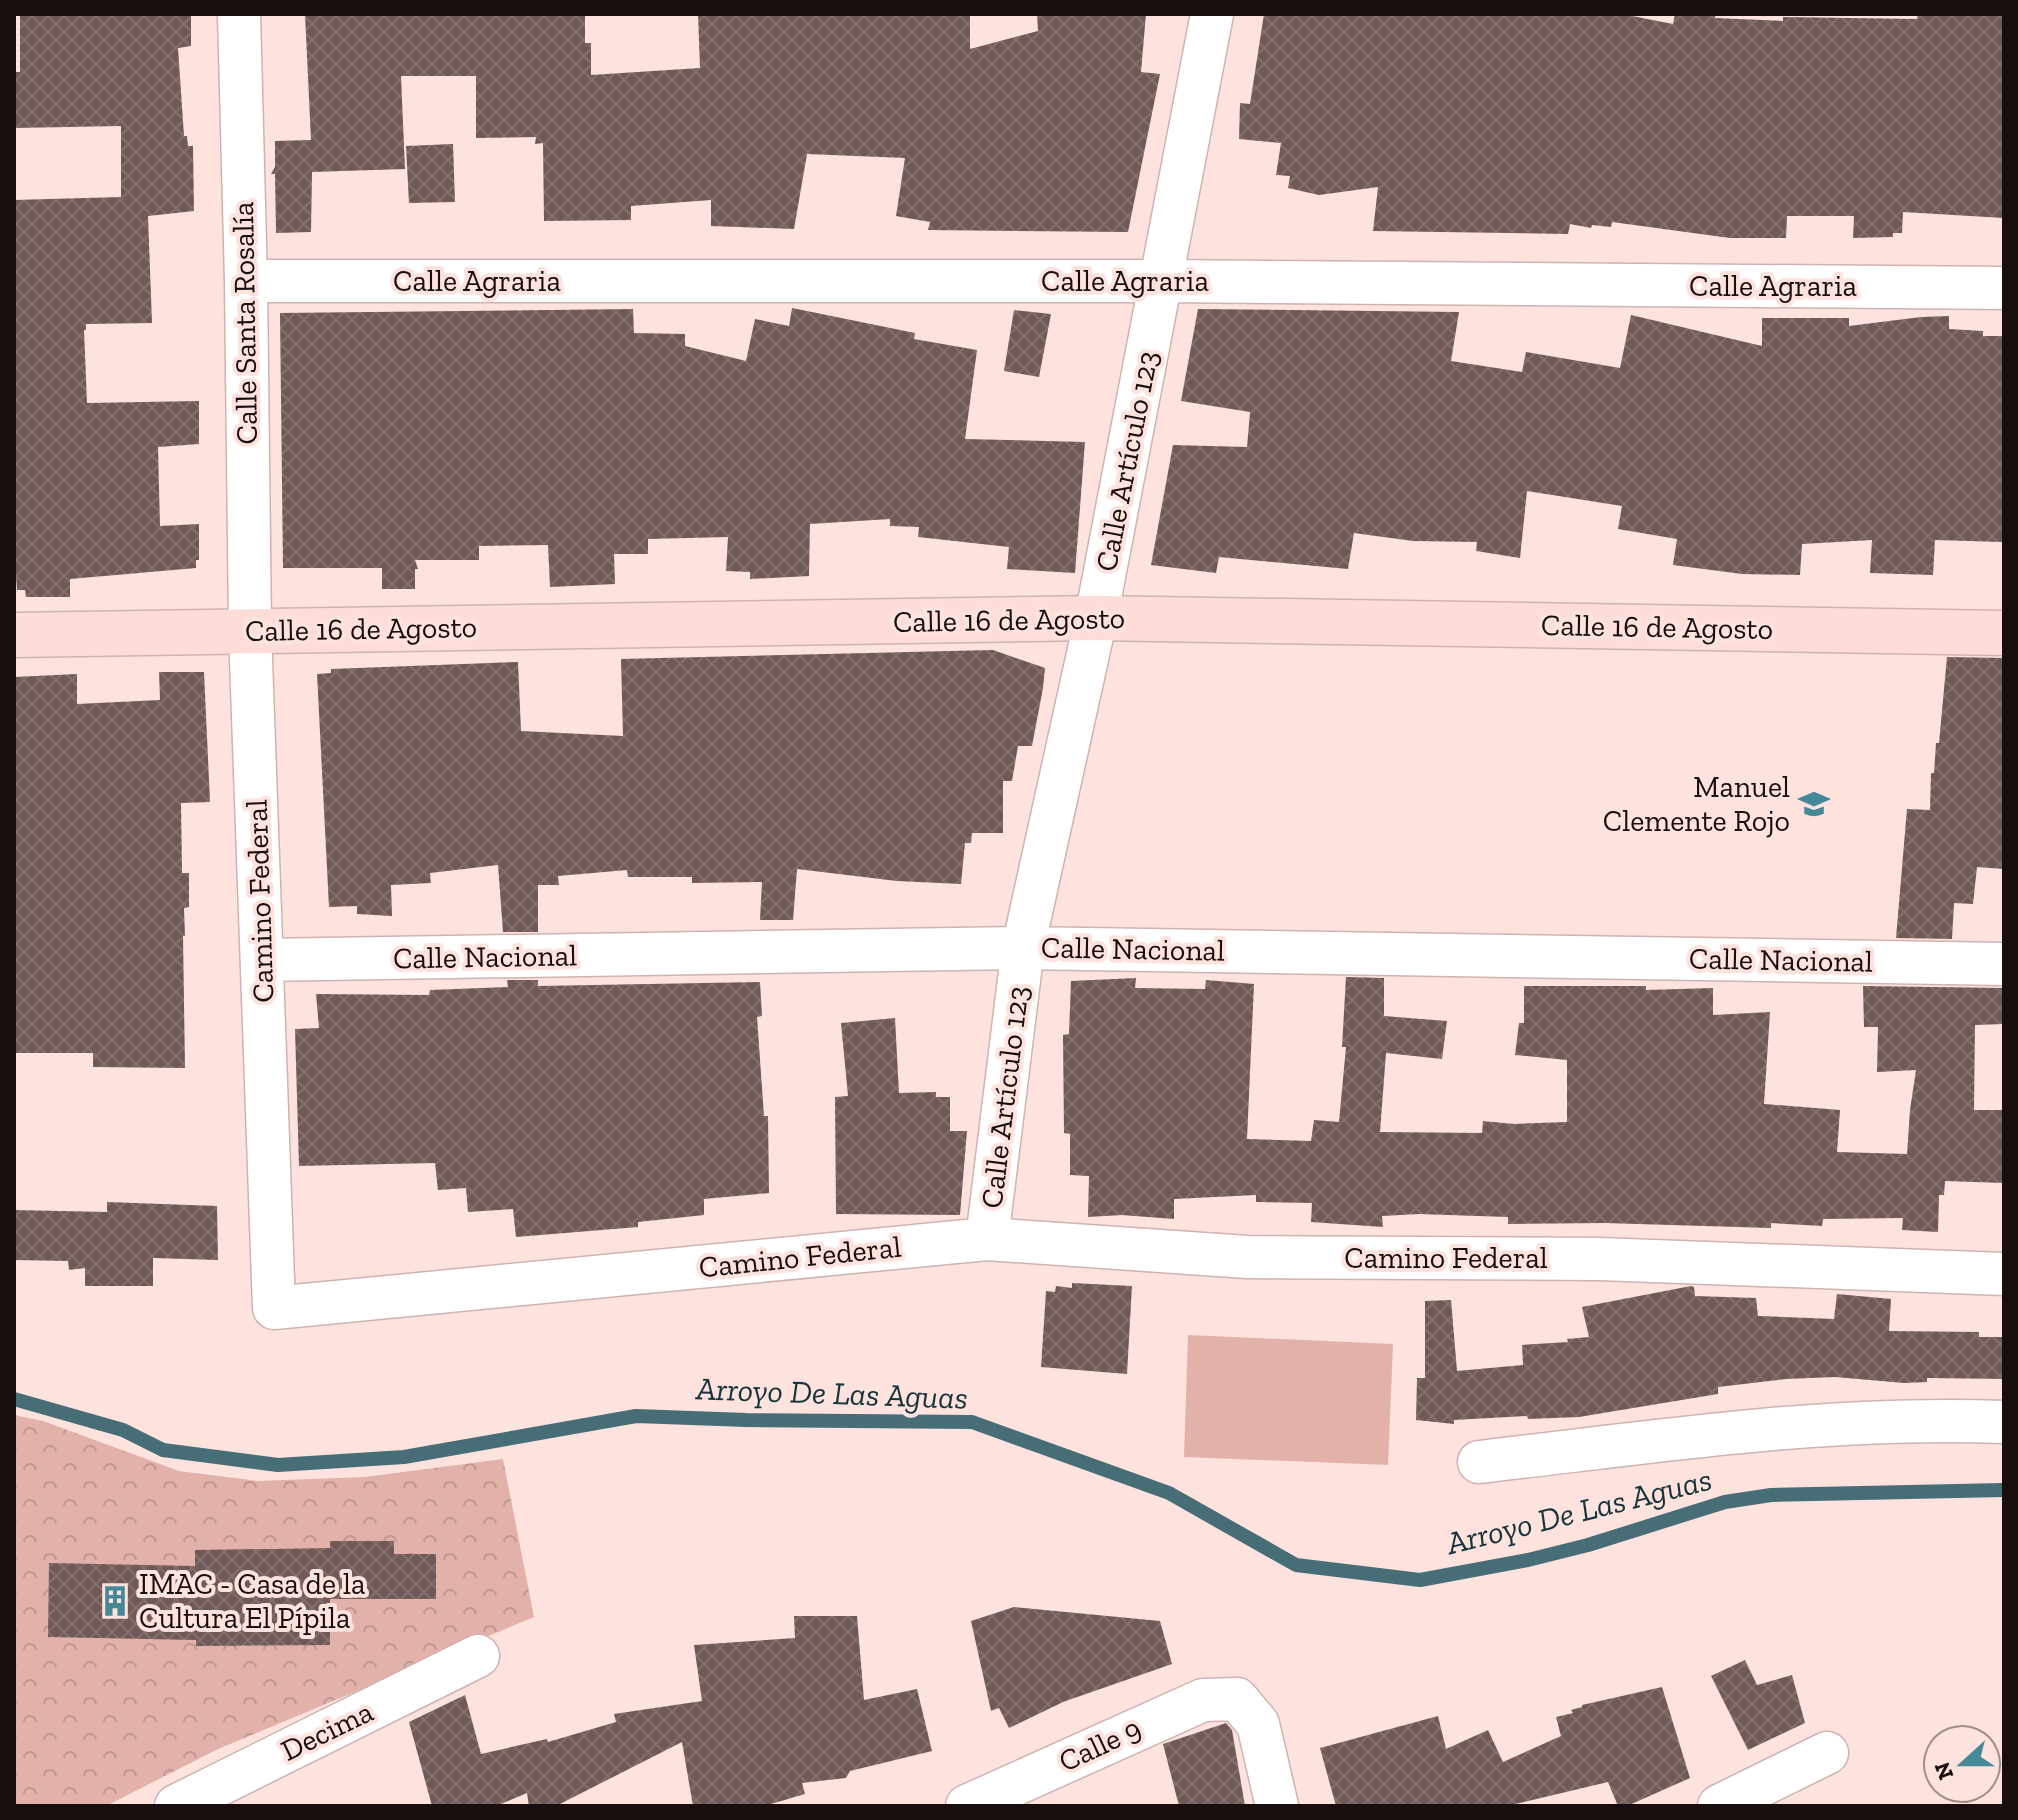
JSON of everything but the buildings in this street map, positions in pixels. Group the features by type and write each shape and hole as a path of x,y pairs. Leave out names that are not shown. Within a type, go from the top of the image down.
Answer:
{"street":[{"name":"Calle Santa Rosalía","path":"239,14 250,631"},
{"name":"Calle Artículo 123","path":"987,1239 1023,948 1096,618 1212,14"},
{"name":"Calle Agraria","path":"246,281 1162,281 2004,288"},
{"name":"Calle 16 de Agosto","path":"14,635 1096,618 2004,633"},
{"name":"Camino Federal","path":"250,631 274,1308 987,1239 1247,1257 1600,1259 2004,1274"},
{"name":"Calle Nacional","path":"263,960 1023,948 2004,964"},
{"path":"1479,1462 1778,1428 1954,1420 2004,1422"},
{"name":"Decima","path":"176,1806 478,1656"},
{"name":"Calle 9","path":"967,1806 1203,1700 1237,1699 1258,1724 1277,1806"},
{"path":"1719,1806 1827,1753"}],"green space":[{"path":"1188,1335 1393,1344 1388,1465 1184,1457"},
{"path":"14,1415 43,1421 179,1471 257,1481 365,1477 503,1459 534,1617 218,1749 106,1806 14,1806"}],"waterway":[{"name":"Arroyo De Las Aguas","path":"14,1399 123,1430 163,1450 278,1465 404,1457 636,1416 972,1422 1169,1493 1296,1565 1420,1580 1528,1560 1588,1545 1725,1502 1771,1495 2004,1490"}],"place":[{"name":"Manuel Clemente Rojo","path":"1814,804"},
{"name":"IMAC - Casa de la Cultura El Pípila","path":"115,1601"}]}
